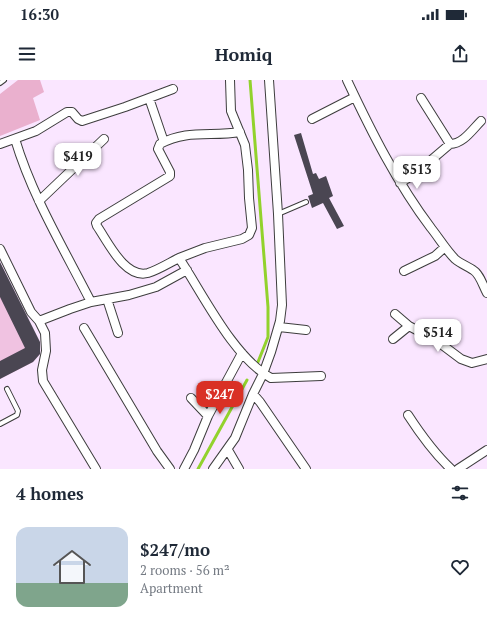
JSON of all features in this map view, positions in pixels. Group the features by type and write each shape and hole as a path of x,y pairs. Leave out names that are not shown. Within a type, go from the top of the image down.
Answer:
{"street":[{"path":"230,80 231,111 234,120 240,132 245,145 248,170 248,198 252,228 249,234 242,239 205,248 178,258 150,272 136,273 124,265 96,223 99,219 170,176 170,172 158,149 160,144 192,134 226,134 240,132"},
{"path":"213,469 228,450 235,438 263,374 278,327 282,305 278,214 268,80"},
{"path":"347,80 400,183 454,258 478,274 487,293"},
{"path":"0,144 36,132 67,112 72,112 82,121 173,89"},
{"path":"312,119 355,97"},
{"path":"149,98 164,142"},
{"path":"421,98 450,144"},
{"path":"400,183 416,173 450,144 456,144 461,141 481,121"},
{"path":"15,139 25,168 40,201 91,302"},
{"path":"40,201 77,163 104,139"},
{"path":"404,271 435,256 445,247"},
{"path":"0,249 31,312 39,321 45,333 46,351 42,370 43,381 96,469"},
{"path":"178,258 230,339 263,374 271,378 321,376"},
{"path":"39,321 70,308 91,302 129,295 156,287 187,270"},
{"path":"107,299 118,332"},
{"path":"395,314 409,326 437,341 467,362 472,363 487,359"},
{"path":"393,339 409,326"},
{"path":"278,327 306,330"},
{"path":"84,328 157,451 170,469"},
{"path":"184,469 194,450 208,416 242,353"},
{"path":"253,394 306,469"},
{"path":"191,398 208,416"},
{"path":"408,415 428,444 451,469"},
{"path":"228,450 239,469"},
{"path":"458,469 487,450"}],"lane":[{"path":"0,84 4,80"},
{"path":"278,214 306,202"},
{"path":"0,424 17,414 18,411 7,389"}],"shaded area":[{"path":"18,80 40,80 44,92 33,98 40,120 0,136 0,94"},
{"path":"0,262 40,354 33,362 0,379"}],"building":[{"path":"301,133 313,174 316,173 319,179 326,176 333,196 329,198 344,226 337,229 323,203 312,208 308,196 313,194 294,135"},
{"path":"0,262 40,342 40,354 33,362 0,379 0,361 25,348 0,297"}],"waterway":[{"path":"250,80 268,307 268,337 258,362"},
{"path":"198,469 247,380"}]}
